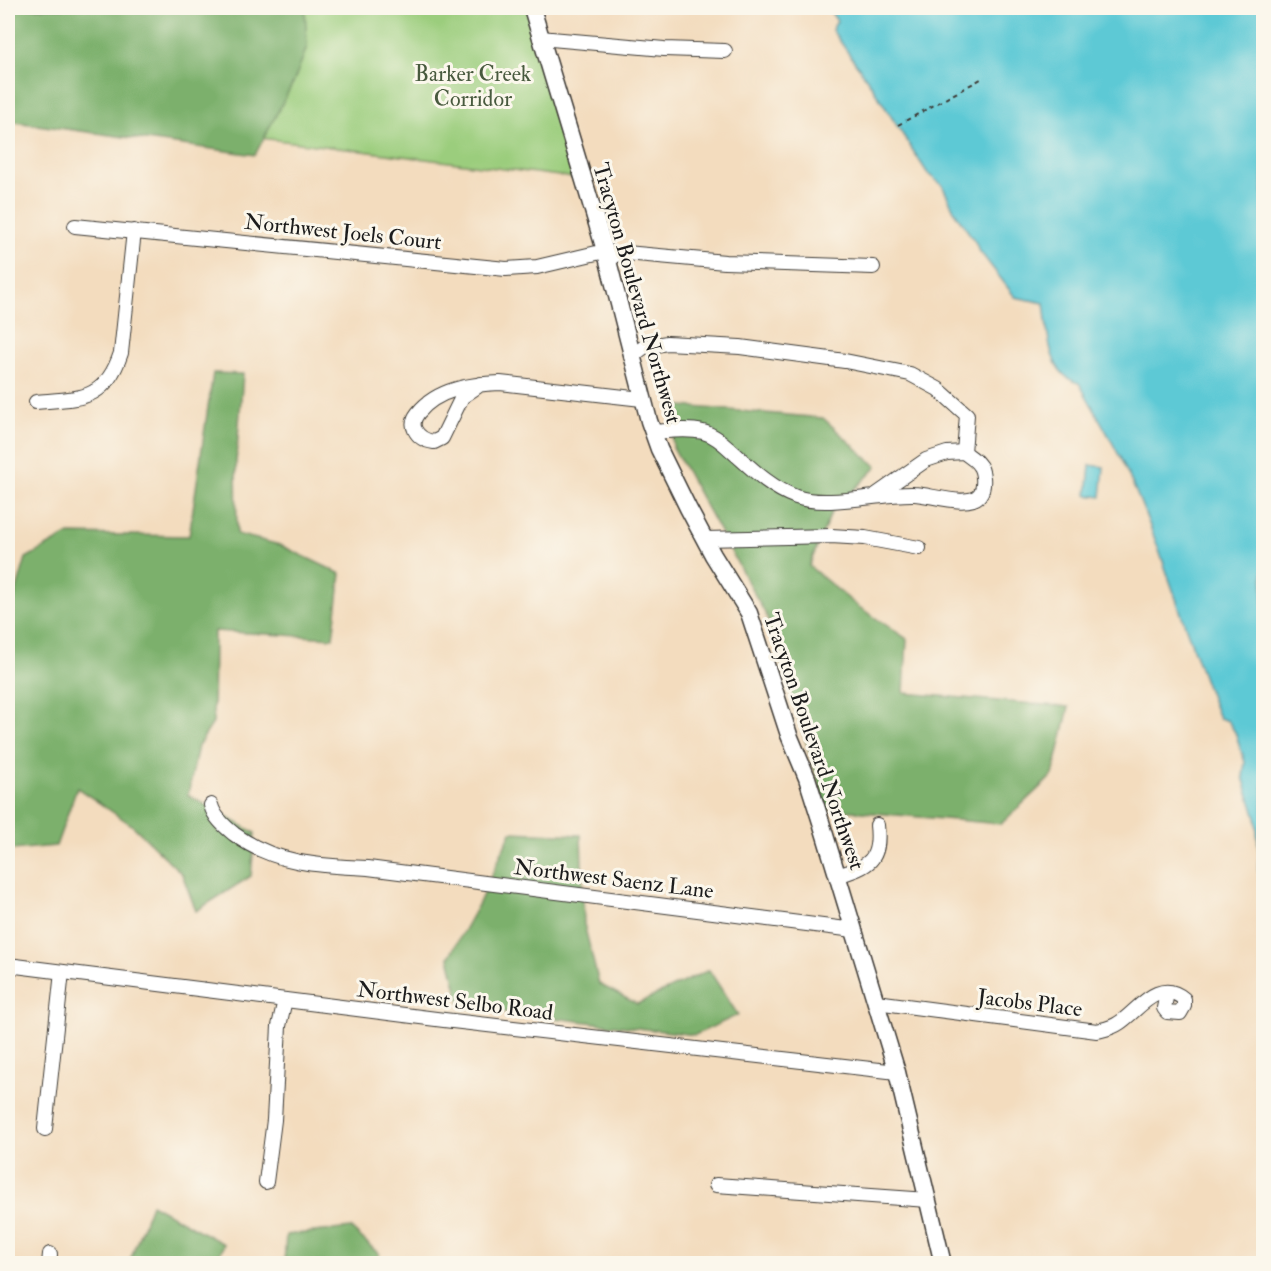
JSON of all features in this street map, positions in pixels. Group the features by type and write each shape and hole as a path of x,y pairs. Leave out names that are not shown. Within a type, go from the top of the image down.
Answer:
{"main road":[{"name":"Tracyton Boulevard Northwest","path":"532,8 606,254 652,432 680,492 753,622 789,735 814,800 897,1072 943,1263"}],"street":[{"path":"540,38 664,49 725,51"},
{"name":"Northwest Joels Court","path":"75,226 506,269 537,267 606,254 626,253 725,262 873,267"},
{"path":"36,402 72,399 94,393 109,381 121,353 135,231"},
{"path":"631,357 644,347 667,343 740,347 845,361 910,374 938,389 967,415 964,452"},
{"path":"481,384 462,397 442,438 434,442 422,438 415,430 413,423 416,416 427,403 449,392 481,384 500,383 642,399"},
{"path":"652,432 687,430 716,438 764,479 798,498 839,500 876,495 915,494 955,501 972,500 980,494 983,481 979,464 964,452 947,453 926,460 876,495"},
{"path":"705,539 831,536 865,538 919,548"},
{"name":"Northwest Saenz Lane","path":"211,805 213,812 225,827 247,843 272,855 302,863 368,868 854,930"},
{"path":"837,876 863,866 874,857 878,839 877,825"},
{"name":"Northwest Selbo Road","path":"8,964 444,1020 897,1072"},
{"path":"45,1129 62,972"},
{"name":"Jacobs Place","path":"876,1002 1096,1031 1110,1028 1120,1022 1151,995 1167,993"},
{"path":"266,1182 274,1120 279,1026 285,1000"},
{"path":"716,1185 928,1200"}],"path":[{"path":"898,125 981,79"}],"green space":[{"name":"Barker Creek Corridor","path":"8,8 532,8 583,179 8,106"},
{"path":"8,8 305,8 307,47 294,81 255,155 8,121"},
{"path":"213,373 243,374 236,463 237,534 280,545 341,574 333,638 214,631 213,723 198,746 188,795 255,833 251,876 196,911 182,874 133,826 77,788 56,846 12,850 8,847 8,619 26,558 69,534 189,536"},
{"path":"670,405 823,418 877,467 832,511 809,566 856,605 907,639 904,693 1069,707 1053,775 1001,824 827,809 766,615 673,447"},
{"path":"511,832 581,835 584,924 599,984 637,1004 709,970 738,1015 695,1035 461,1007 449,957 479,903"},
{"path":"151,1204 224,1244 216,1263 129,1263"},
{"path":"351,1228 379,1254 378,1263 284,1263 286,1235"}],"water":[{"path":"828,8 1263,8 1263,914 1256,818 1243,777 1245,762 1235,732 1228,721 1219,718 1164,563 1122,460 1079,383 1068,378 1055,362 1048,339 1044,303 1015,297 978,249 956,214 942,185 928,174 869,82 832,30 837,21"},
{"path":"1090,465 1104,467 1101,497 1087,495"}]}
